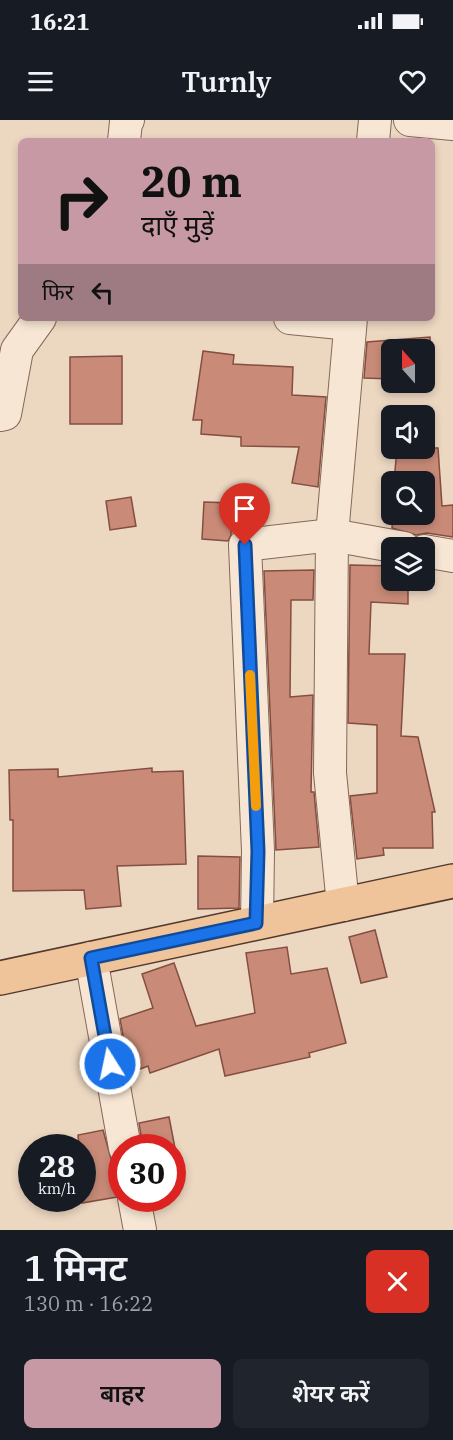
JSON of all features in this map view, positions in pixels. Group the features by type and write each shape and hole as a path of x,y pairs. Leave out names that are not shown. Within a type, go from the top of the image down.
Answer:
{"main road":[{"path":"0,978 453,881"}],"street":[{"path":"124,138 128,120"},
{"path":"373,138 375,120"},
{"path":"410,120 453,124"},
{"path":"0,415 5,414 17,350 38,321"},
{"path":"343,905 330,773 332,535 351,321"},
{"path":"256,923 258,851 245,545 332,535 381,544"},
{"path":"435,553 453,556"},
{"path":"91,958 122,1134"},
{"path":"137,1212 140,1230"}],"building":[{"path":"430,337 430,339 405,339"},
{"path":"381,341 381,379 364,378 367,342"},
{"path":"203,351 234,355 233,364 293,367 292,395 326,397 318,487 292,483 299,447 241,446 241,437 201,434 202,420 193,420"},
{"path":"122,356 122,424 70,424 70,357"},
{"path":"435,448 438,448 442,506 453,505 453,537 427,533 416,535 392,528 392,525 435,525 435,471 395,471 396,459 435,459"},
{"path":"131,497 136,526 110,530 106,501"},
{"path":"204,502 232,503 231,535 228,541 202,539"},
{"path":"350,565 381,566 381,591 408,591 408,604 371,602 369,654 405,654 401,736 418,737 435,812 432,812 433,848 383,848 384,855 357,859 350,796 377,793 377,725 348,723"},
{"path":"314,570 313,600 291,600 290,697 313,695 311,792 314,792 319,847 276,850 264,571"},
{"path":"152,768 152,772 183,771 186,864 117,866 121,906 86,909 84,890 13,891 13,820 10,820 9,770 58,769 58,777"},
{"path":"198,856 240,857 239,908 198,909"},
{"path":"375,930 387,977 361,983 349,937"},
{"path":"287,947 291,974 327,968 346,1043 309,1053 310,1057 225,1076 219,1049 150,1073 148,1066 130,1073 120,1019 153,1008 142,974 174,963 196,1026 255,1013 246,953"},
{"path":"169,1117 172,1134 141,1134 139,1123"},
{"path":"103,1130 108,1148 108,1199 96,1201 96,1134 83,1134"}],"slow traffic":[{"path":"250,675 256,806"}],"route":[{"path":"110,1064 91,958 256,923 258,851 245,545"}]}
